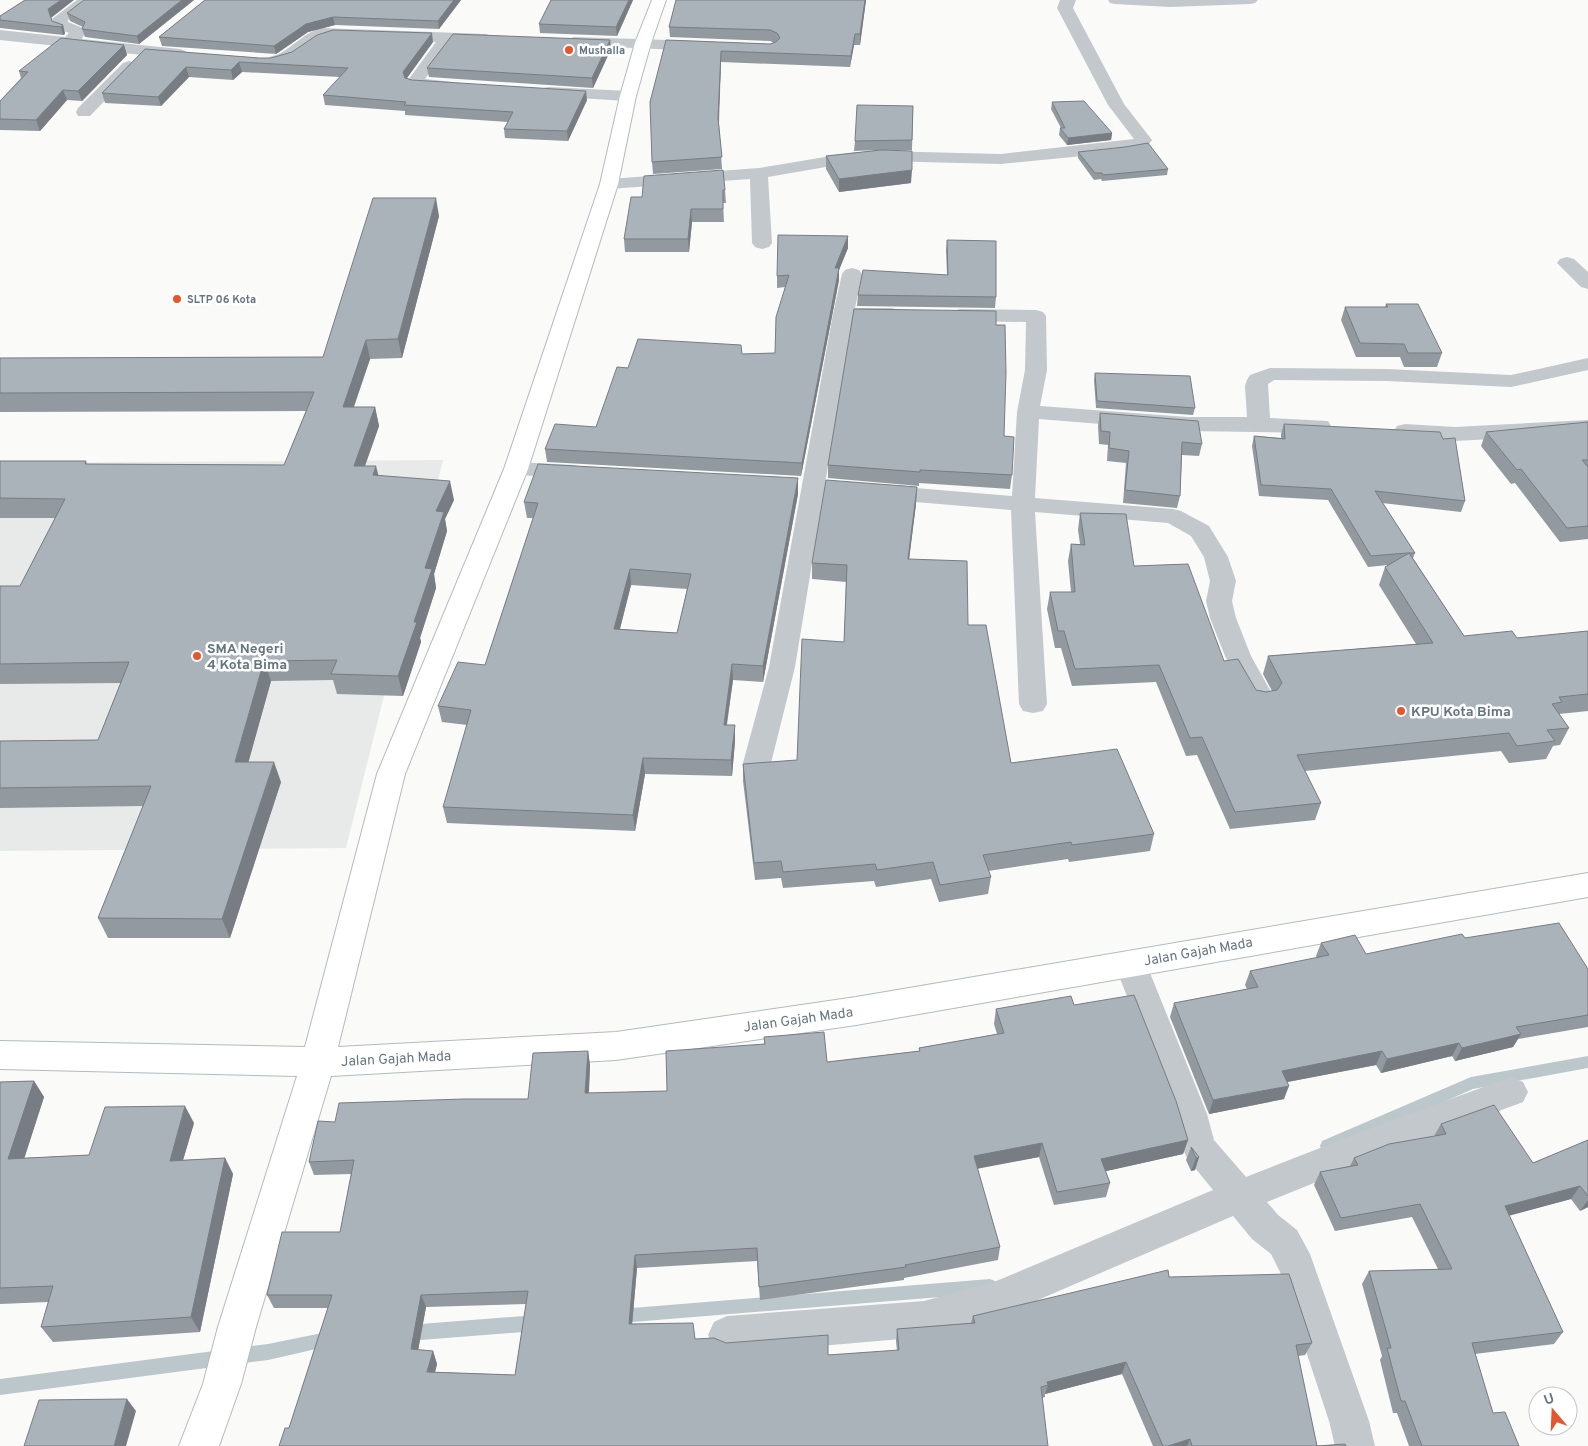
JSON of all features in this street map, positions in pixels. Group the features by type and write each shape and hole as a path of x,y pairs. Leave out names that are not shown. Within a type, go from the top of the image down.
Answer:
{"street":[{"path":"66,43 75,38 78,31 60,25 60,18 87,0"},
{"path":"199,1446 222,1384 237,1328 318,1062 392,774 516,469 609,184 628,96 643,44 659,0"},
{"path":"609,184 759,173 849,158 880,156 1001,159 1124,147 1141,143 1143,140 1116,106 1077,34 1065,8 1068,0"},
{"path":"1115,0 1250,0"},
{"path":"261,61 290,56 310,39 321,33 502,40"},
{"path":"84,112 143,51 164,34"},
{"path":"0,35 192,55"},
{"path":"448,37 414,83 462,86"},
{"path":"558,41 721,46"},
{"path":"530,90 628,96"},
{"path":"759,173 762,243"},
{"path":"1568,263 1588,283"},
{"path":"757,762 782,667 824,487 844,314 852,274"},
{"path":"844,314 911,314"},
{"path":"940,315 1036,316 1036,370 1028,412 1023,504 1033,704"},
{"path":"1259,424 1256,386 1258,380 1270,374 1387,375 1511,380 1588,364"},
{"path":"1028,412 1187,424 1344,427"},
{"path":"1381,429 1455,434 1588,427"},
{"path":"516,469 595,474"},
{"path":"824,487 1173,516 1200,531 1216,557 1223,581 1219,601 1224,618 1238,656 1261,699"},
{"name":"Jalan Gajah Mada","path":"0,1055 318,1062 616,1046 856,1011 1588,885"},
{"path":"1130,963 1190,1114 1199,1147 1265,1227 1284,1242 1297,1266 1349,1421 1354,1446"},
{"path":"727,1335 924,1319 996,1300 1240,1196 1391,1136 1511,1092"}],"shaded area":[{"name":"SMA Negeri 4 Kota Bima","path":"443,460 346,848 0,851 0,463"}],"building":[{"path":"25,0 61,0 48,9 52,21 63,25 61,27 0,20 0,16"},
{"path":"84,0 182,0 137,36 82,29 85,22 67,13"},
{"path":"205,0 454,0 438,21 333,17 306,24 274,46 159,37"},
{"path":"551,0 629,0 616,27 539,24"},
{"path":"676,0 865,0 860,34 855,34 851,56 721,51 718,118 722,157 652,162 650,102 666,40 770,44 780,38 777,33 770,30 669,27"},
{"path":"333,30 432,33 403,72 405,78 412,80 586,91 567,131 504,129 513,112 404,105 406,102 323,95 348,68 239,62 231,70 186,67 158,97 102,93 145,49 271,58 292,52 317,35"},
{"path":"453,34 610,40 592,78 427,68"},
{"path":"61,38 124,45 78,91 63,90 36,120 0,119 0,101 28,72 19,71"},
{"path":"1084,101 1112,133 1068,138 1060,128 1065,128 1052,102"},
{"path":"857,105 913,106 912,140 855,141"},
{"path":"1148,143 1168,169 1103,175 1102,173 1095,173 1078,152 1125,147"},
{"path":"881,150 912,151 912,170 839,179 826,156"},
{"path":"723,170 725,190 723,190 723,209 691,209 688,239 624,239 631,197 642,197 644,176"},
{"name":"SMA Negeri 4 Kota Bima","path":"373,198 436,198 398,339 366,340 343,407 375,407 354,466 376,466 373,475 450,481 436,511 444,512 425,568 432,569 414,622 417,622 398,676 331,674 337,660 264,661 235,762 274,762 222,919 98,918 151,786 0,788 0,741 98,740 129,662 0,664 0,586 20,586 65,499 0,498 0,461 86,461 85,464 284,465 314,392 0,393 0,358 323,357"},
{"path":"778,235 848,236 835,268 839,268 802,463 545,449 555,424 596,427 617,367 628,368 638,339 741,345 742,354 775,353 776,317 789,275 777,276"},
{"path":"947,240 996,241 996,297 858,295 863,270 948,275"},
{"path":"1386,304 1418,304 1442,353 1408,353 1404,344 1360,343 1345,307 1388,307"},
{"path":"854,309 996,311 996,325 1005,325 1004,436 1014,437 1012,475 920,470 920,472 828,465"},
{"path":"1095,373 1190,376 1195,408 1097,401"},
{"path":"1100,413 1198,421 1202,444 1182,442 1180,496 1125,490 1129,451 1109,448 1110,432 1101,431"},
{"path":"1588,422 1588,460 1582,460 1588,467 1588,526 1567,528 1521,469 1517,470 1486,432"},
{"path":"1284,424 1440,432 1443,439 1455,438 1465,501 1375,491 1415,553 1371,556 1331,489 1261,485 1254,436 1285,439"},
{"path":"538,464 798,478 763,666 732,664 724,725 735,725 731,760 643,758 633,815 443,807 471,710 438,706 458,662 485,665 538,503 524,502","holes":["630,569 691,574 677,633 614,629"]},
{"path":"826,480 917,487 908,559 967,561 968,625 986,625 1011,763 1117,749 1154,834 1072,845 1071,842 983,855 991,877 940,885 933,862 877,870 875,864 783,872 781,861 754,863 743,764 797,760 802,639 844,642 847,565 812,563"},
{"path":"1080,513 1126,514 1134,566 1188,564 1224,661 1238,659 1256,690 1266,692 1277,690 1282,683 1268,656 1433,643 1385,567 1409,553 1464,636 1512,631 1517,638 1588,631 1588,694 1559,697 1562,702 1552,704 1569,728 1547,730 1555,741 1517,746 1509,733 1297,755 1321,803 1235,812 1202,737 1190,738 1159,665 1075,669 1064,631 1058,631 1050,592 1075,592 1071,544 1085,545"},
{"path":"1559,923 1588,969 1588,1015 1516,1027 1521,1034 1462,1048 1459,1043 1387,1059 1382,1051 1282,1071 1289,1086 1213,1100 1174,1003 1258,987 1250,971 1329,955 1321,943 1355,935 1366,954 1462,934 1465,938"},
{"path":"1134,995 1176,1101 1188,1140 1101,1159 1110,1183 1057,1192 1042,1143 974,1156 1000,1247 905,1265 906,1267 759,1287 757,1248 635,1255 629,1324 693,1323 695,1339 714,1338 726,1343 828,1335 828,1355 899,1350 897,1329 975,1323 973,1316 1168,1270 1169,1277 1289,1274 1312,1343 1296,1345 1317,1446 1192,1446 1190,1439 1163,1446 1126,1362 1047,1382 1048,1385 1041,1387 1048,1446 279,1446 285,1428 289,1428 332,1295 267,1295 282,1232 340,1232 354,1160 309,1162 318,1121 335,1122 339,1103 528,1099 533,1053 588,1051 585,1093 667,1091 666,1051 765,1044 764,1037 824,1032 827,1062 920,1051 919,1048 1004,1033 996,1009 1071,996 1074,1005","holes":["528,1291 515,1375 427,1372 433,1351 411,1349 421,1295"]},
{"path":"34,1081 8,1159 89,1155 105,1107 185,1106 170,1161 225,1158 191,1317 41,1327 53,1286 0,1288 0,1082"},
{"path":"1494,1105 1533,1163 1588,1140 1588,1196 1580,1186 1505,1206 1563,1332 1472,1343 1493,1413 1505,1412 1519,1446 1422,1446 1405,1401 1401,1401 1387,1348 1391,1348 1369,1271 1452,1269 1420,1204 1341,1218 1320,1172 1358,1165 1354,1158 1389,1144 1446,1134 1441,1124"},
{"path":"1191,1147 1199,1157 1196,1158"},
{"path":"127,1399 114,1446 24,1446 39,1400"},
{"path":"1345,1444 1346,1446 1317,1446"}],"waterway":[{"path":"1327,1146 1471,1083 1588,1062"},
{"path":"620,1316 990,1286"},
{"path":"408,1333 537,1323"},
{"path":"0,1387 268,1352 332,1339"}],"place":[{"name":"Mushalla","path":"569,50"},
{"name":"SLTP 06 Kota","path":"177,299"},
{"name":"SMA Negeri 4 Kota Bima","path":"197,656"},
{"name":"KPU Kota Bima","path":"1401,711"}]}
